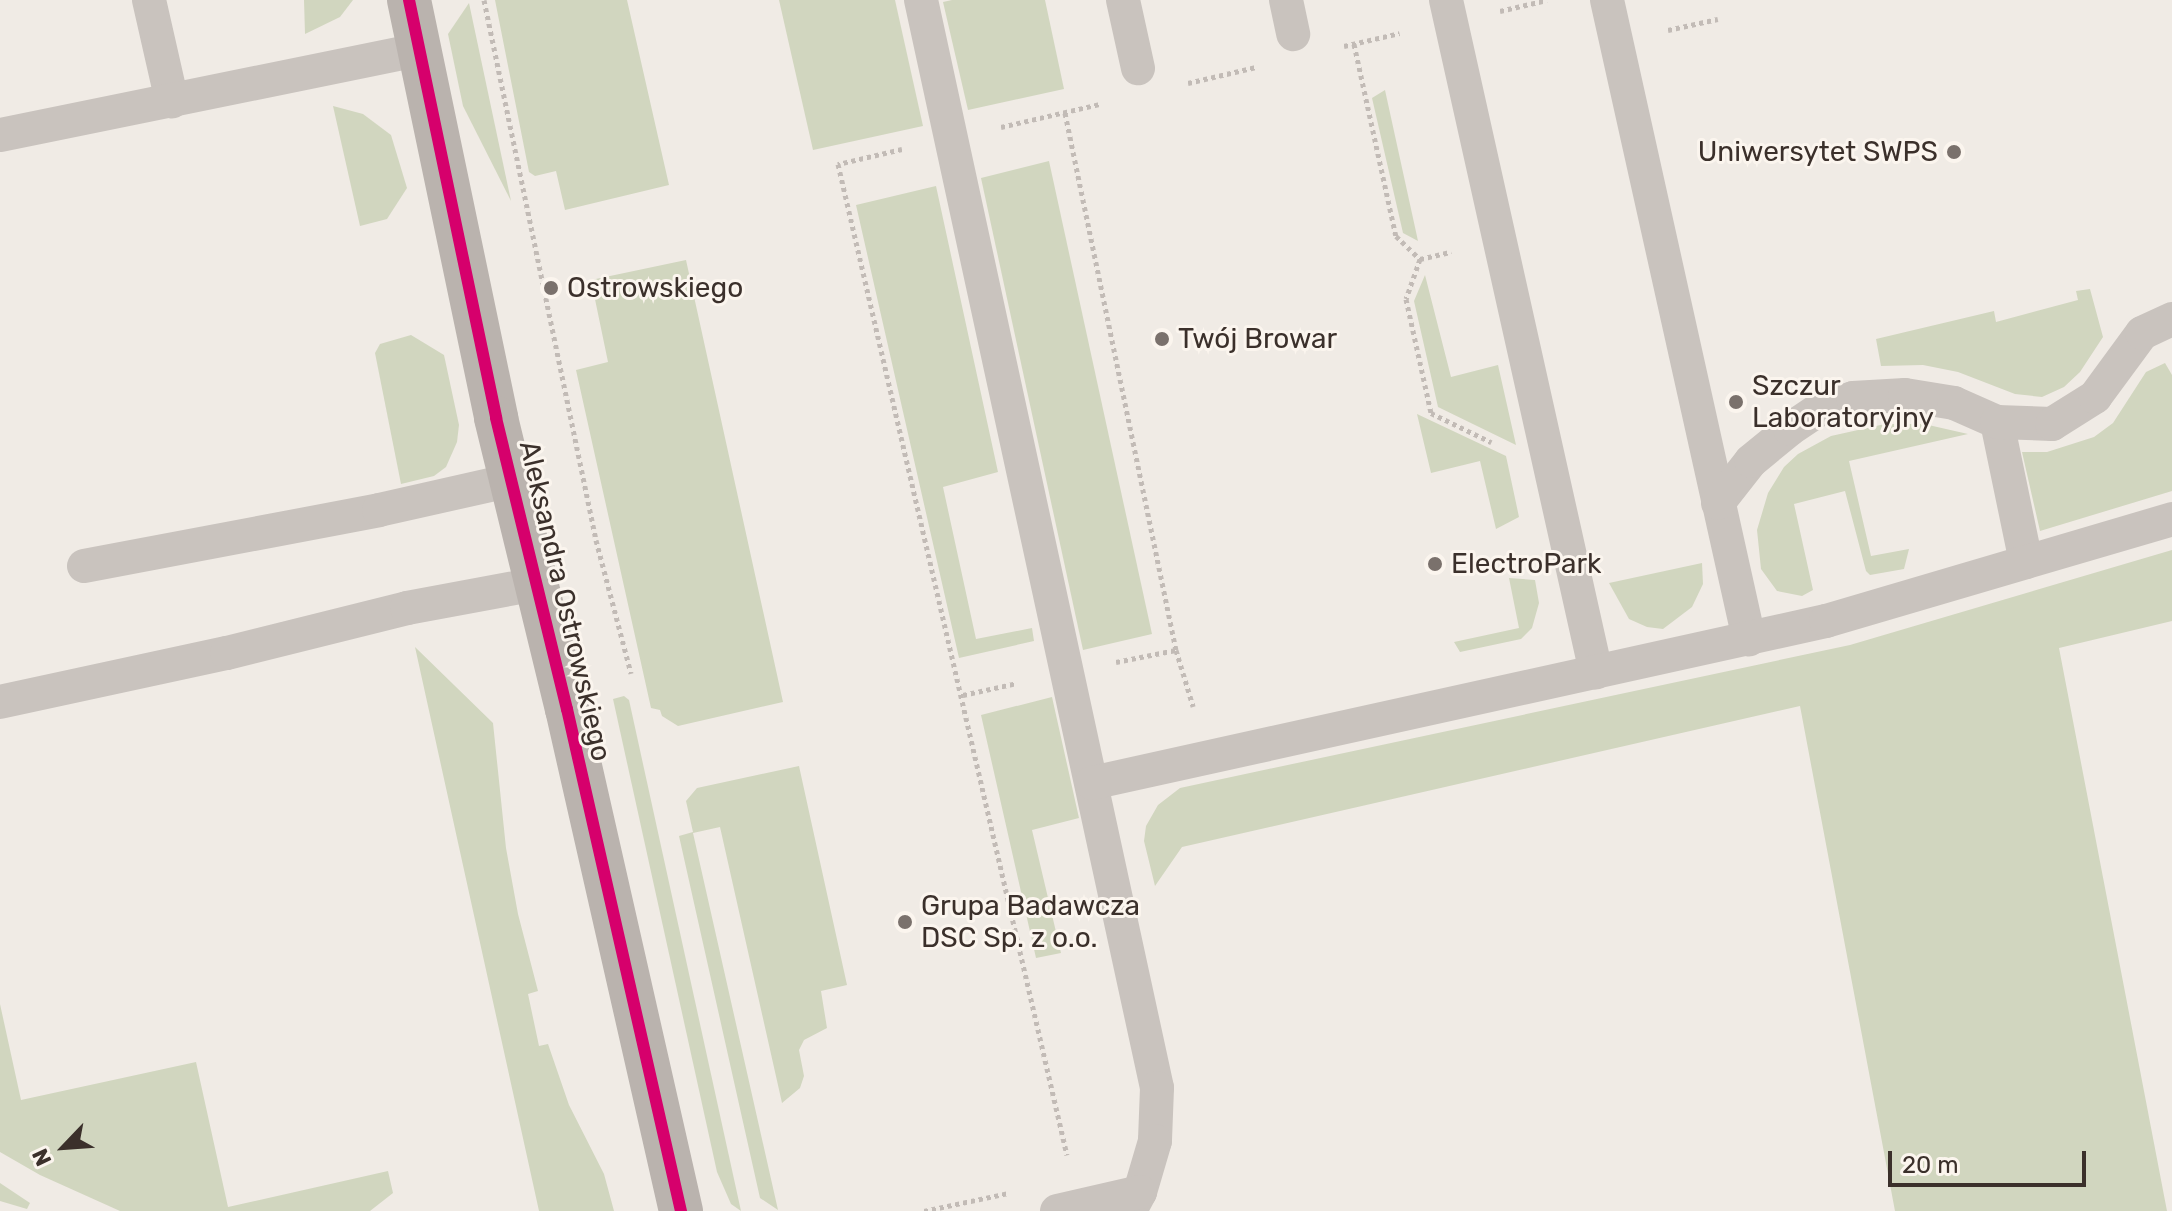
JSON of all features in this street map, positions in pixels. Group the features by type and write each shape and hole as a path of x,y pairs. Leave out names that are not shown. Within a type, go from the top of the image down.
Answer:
{"street":[{"name":"Aleksandra Ostrowskiego","path":"409,0 512,480 681,1211"}],"lane":[{"path":"149,0 172,101"},
{"path":"921,0 1157,1088 1155,1141 1135,1202 1057,1211"},
{"path":"1123,0 1138,68"},
{"path":"1286,0 1293,34"},
{"path":"1607,0 1749,639"},
{"path":"1449,11 1596,672"},
{"path":"0,135 419,50"},
{"path":"1718,503 1751,461 1790,429 1821,408 1853,398 1905,395 1954,403 1997,422 2052,424 2095,397 2142,333 2172,319"},
{"path":"1997,422 2026,562"},
{"path":"84,566 379,510 512,480"},
{"path":"1092,783 1826,621 2172,519"},
{"path":"0,702 227,653 430,603 537,584"}],"path":[{"path":"484,0 596,540 631,673"},
{"path":"1340,47 1449,11 1547,0"},
{"path":"1354,44 1396,236 1420,259 1406,299 1431,413 1502,448"},
{"path":"1186,83 1271,64"},
{"path":"1069,1164 838,164 1104,103"},
{"path":"1065,113 1176,650 1193,708"},
{"path":"924,1211 1013,1192"}],"green space":[{"path":"304,0 353,0 340,17 305,34"},
{"path":"495,0 627,0 669,185 565,210 556,171 535,176 529,172"},
{"path":"779,0 895,0 923,126 813,150"},
{"path":"1045,0 1064,89 968,110 943,2"},
{"path":"469,3 511,201 463,106 448,34"},
{"path":"1385,90 1418,241 1403,233 1372,98"},
{"path":"333,106 363,114 391,135 407,188 387,219 360,226"},
{"path":"1049,161 1152,634 1083,650 981,178"},
{"path":"936,186 998,472 943,487 976,639 1032,628 1034,641 959,658 856,205"},
{"path":"686,260 783,702 678,726 662,716 660,710 651,708 576,370 608,362 591,280"},
{"path":"1425,275 1451,377 1498,365 1516,445 1438,407 1414,301"},
{"path":"2090,289 2103,337 2080,372 2064,387 2042,397 2015,394 1958,372 1923,365 1881,366 1876,339 1994,311 1996,322 2078,300 2076,291"},
{"path":"411,335 444,355 459,425 457,442 446,467 434,476 401,484 375,353 380,344"},
{"path":"2165,363 2172,375 2172,491 2040,531 2022,452 2047,452 2094,437 2113,423 2146,372"},
{"path":"1417,414 1506,456 1519,517 1496,529 1480,461 1431,473"},
{"path":"1885,424 1924,424 1968,434 1849,461 1871,556 1909,549 1904,569 1870,575 1866,571 1845,491 1794,504 1813,590 1802,596 1777,591 1761,569 1757,530 1768,493 1784,467 1798,454 1831,436"},
{"path":"2172,550 2172,621 2059,648 2167,1211 1895,1211 1800,706 1182,847 1155,886 1144,841 1146,826 1158,805 1180,788 1850,645"},
{"path":"1702,563 1703,584 1692,607 1663,629 1647,627 1629,619 1609,583"},
{"path":"1509,578 1535,580 1539,603 1532,628 1521,639 1460,652 1454,642 1519,628"},
{"path":"415,647 493,723 506,848 518,914 538,991 528,994 539,1046 548,1044 569,1105 604,1174 614,1211 539,1211"},
{"path":"624,696 629,700 741,1211 731,1204 717,1172 613,699"},
{"path":"1052,697 1079,818 1032,830 1061,953 1036,958 981,715"},
{"path":"799,766 847,985 821,991 827,1028 804,1040 799,1050 804,1076 800,1088 782,1103 720,827 693,833 778,1210 760,1198 679,836 693,832 686,801 697,788"},
{"path":"0,1004 21,1100 196,1062 228,1207 388,1171 393,1193 370,1211 120,1211 40,1175 0,1152"},
{"path":"0,1183 30,1203 27,1209 0,1201"}],"cycle path":[{"path":"409,0 496,418 567,709 681,1211"}],"place":[{"name":"Uniwersytet SWPS","path":"1954,152"},
{"name":"Ostrowskiego","path":"551,288"},
{"name":"Twój Browar","path":"1162,339"},
{"name":"Szczur Laboratoryjny","path":"1736,402"},
{"name":"ElectroPark","path":"1435,564"},
{"name":"Grupa Badawcza DSC Sp. z o.o.","path":"905,922"}]}
